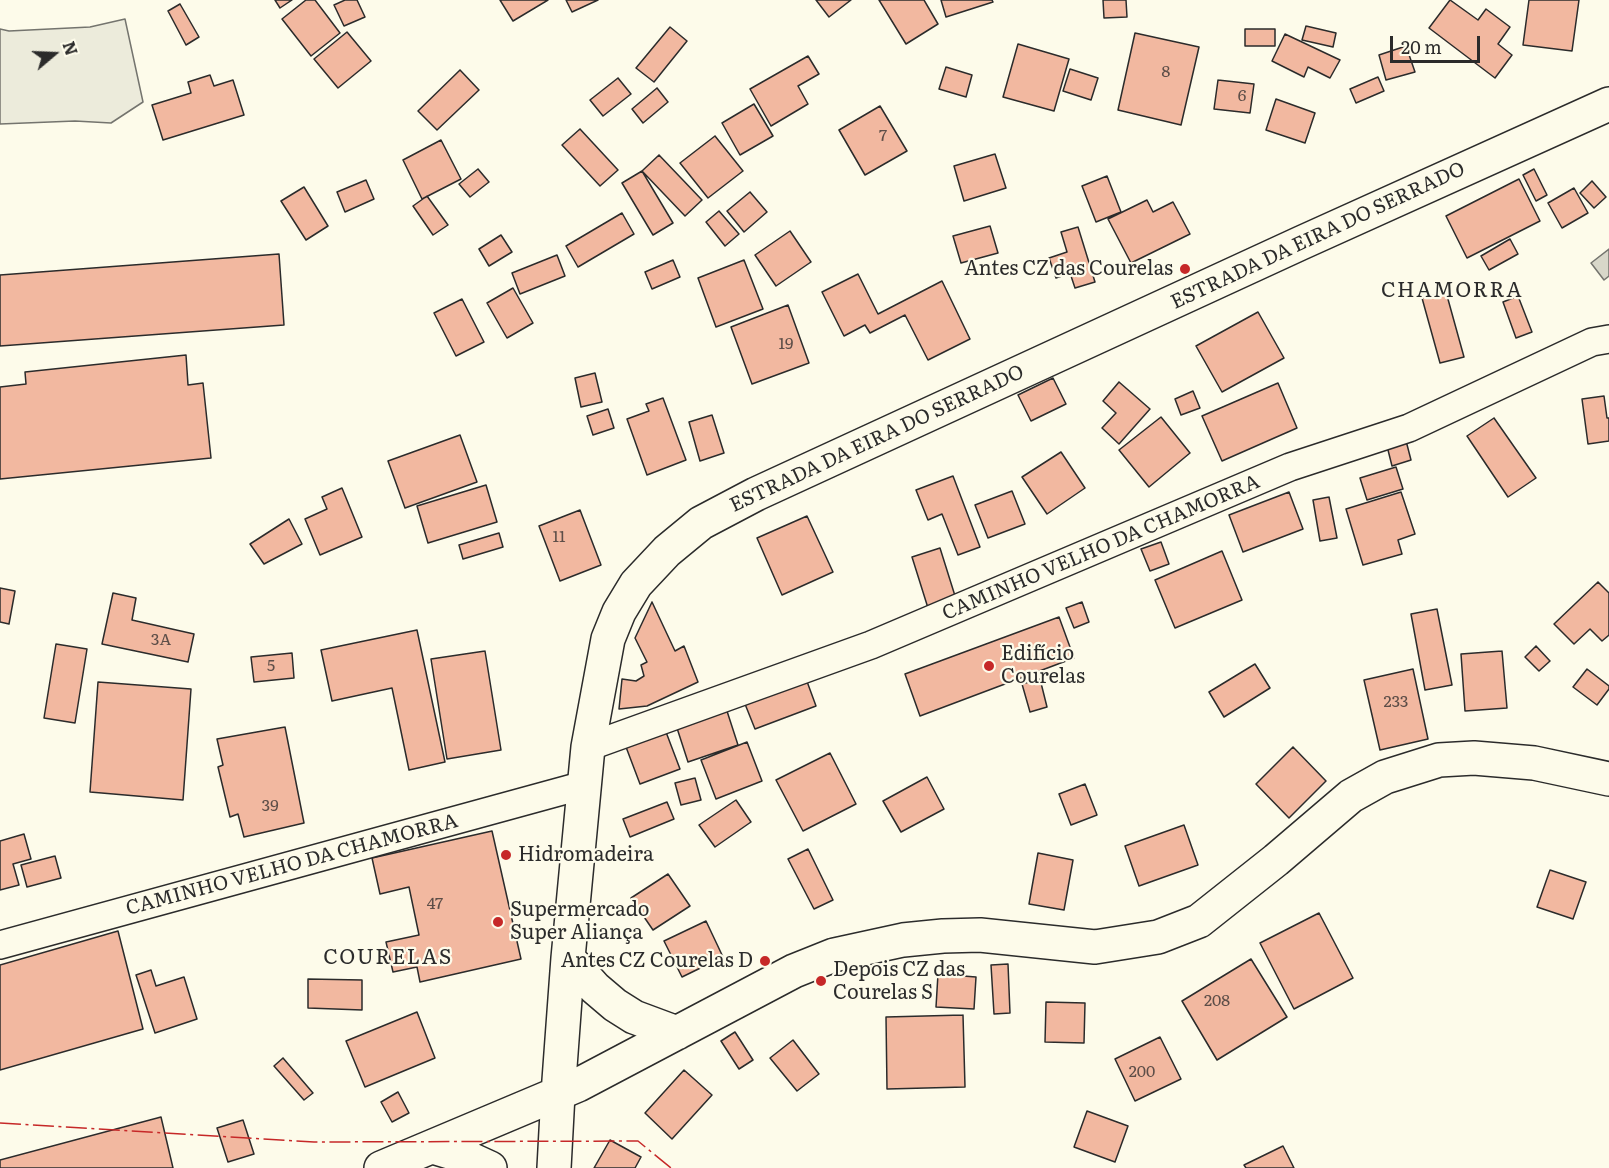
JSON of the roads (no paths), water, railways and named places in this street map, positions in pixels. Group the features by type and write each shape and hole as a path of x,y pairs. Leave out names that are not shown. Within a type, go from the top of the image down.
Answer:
{"main road":[{"name":"ESTRADA DA EIRA DO SERRADO","path":"554,1168 568,958 588,747 608,639 619,612 636,584 667,551 701,523 756,494 1609,104"},
{"path":"381,1168 558,1094 794,971 834,955 903,940 980,935 1095,947 1158,937 1199,921 1351,796 1384,777 1439,760 1474,758 1534,763 1609,779"},
{"path":"568,958 595,988 615,1005 634,1017 677,1033"},
{"path":"433,1147 466,1157 490,1168"}],"street":[{"name":"CAMINHO VELHO DA CHAMORRA","path":"588,747 871,645 1290,467 1409,428 1592,342 1609,339"},
{"name":"CAMINHO VELHO DA CHAMORRA","path":"0,945 584,785"}],"place":[{"name":"Antes CZ das Courelas","path":"1185,269"},
{"name":"Edifício Courelas","path":"989,666"},
{"name":"Hidromadeira","path":"506,855"},
{"name":"Supermercado Super Aliança","path":"498,922"},
{"name":"Antes CZ Courelas D","path":"765,961"},
{"name":"Depois CZ das Courelas S","path":"821,981"}],"district":[{"name":"CHAMORRA","path":"1452,291"},
{"name":"COURELAS","path":"388,958"}]}
